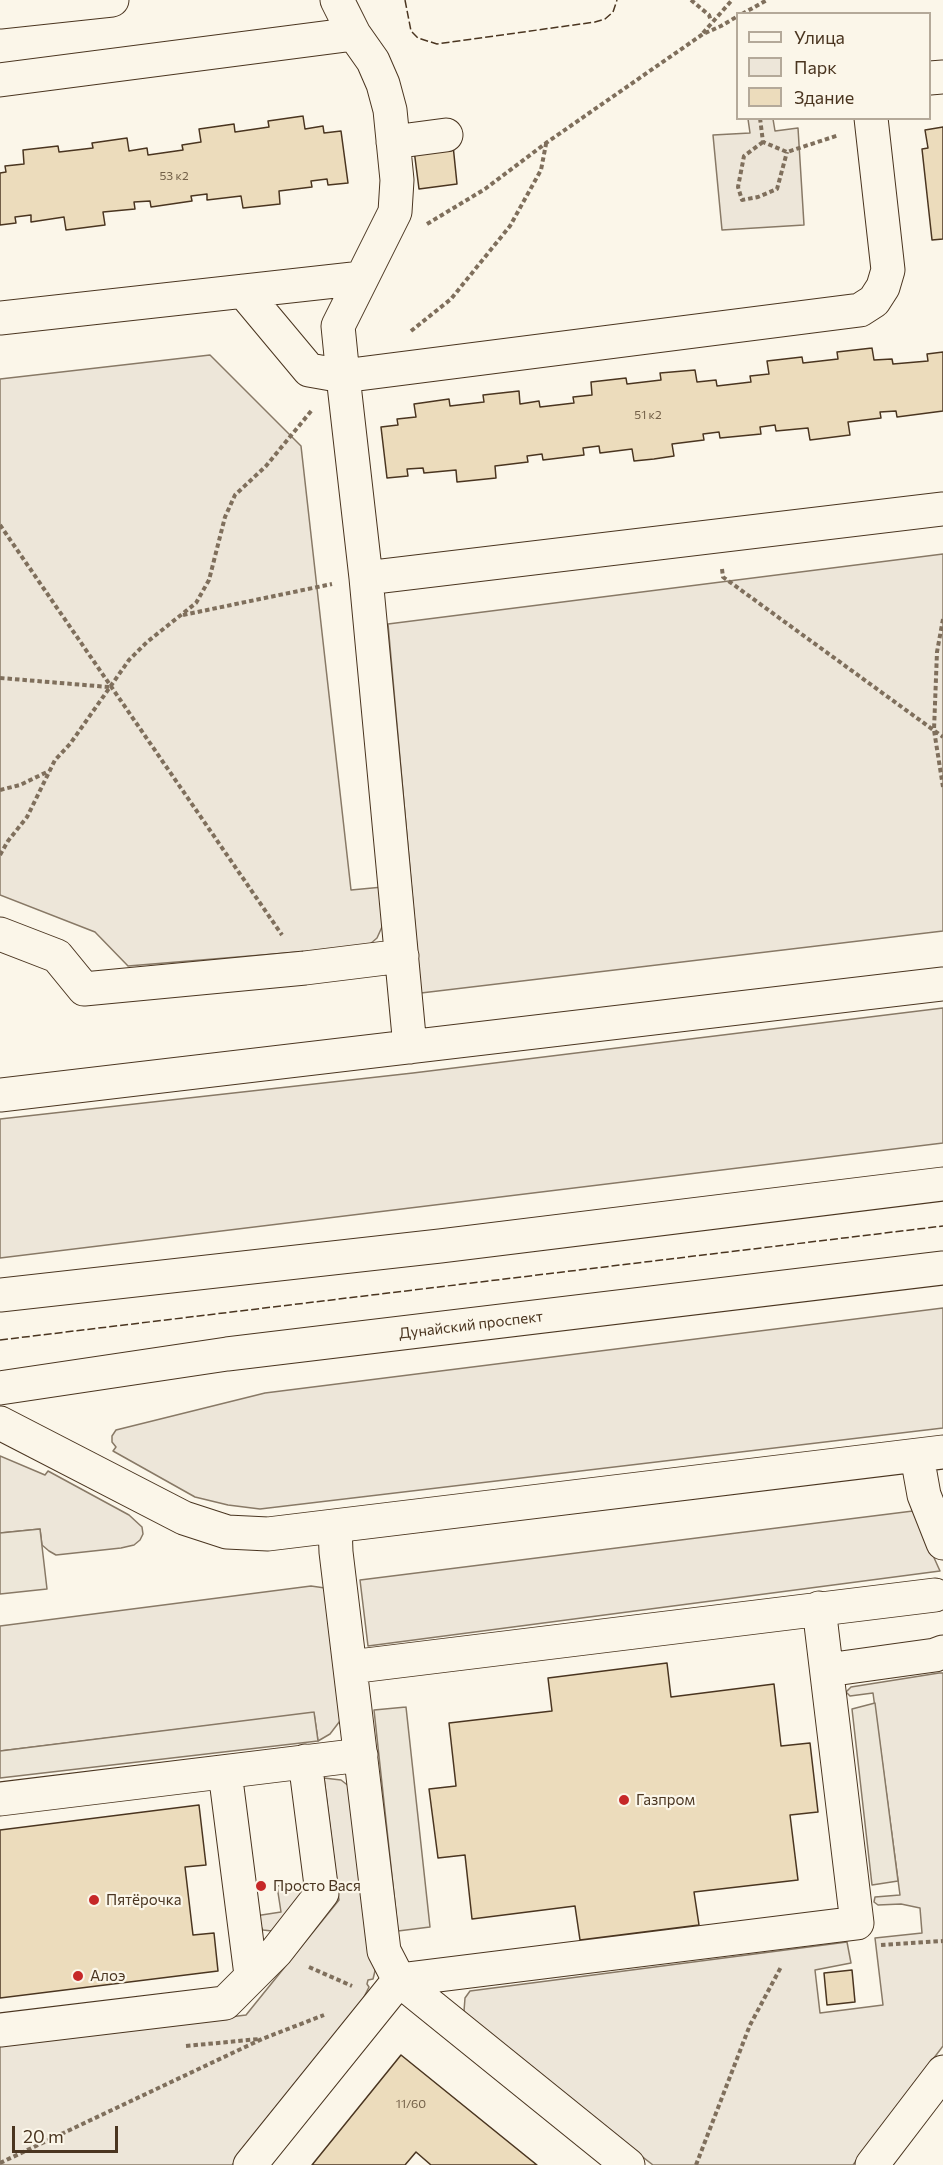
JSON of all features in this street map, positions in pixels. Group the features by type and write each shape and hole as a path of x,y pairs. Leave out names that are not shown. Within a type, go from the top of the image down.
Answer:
{"street":[{"path":"0,12 112,0"},
{"path":"337,0 354,34 373,61 383,84 390,110 397,180 395,212 338,326 366,578 410,1047"},
{"path":"0,80 354,34"},
{"path":"243,291 309,370 343,376 860,310 874,301 883,287 888,270 871,121"},
{"path":"393,142 446,135"},
{"path":"0,318 362,278"},
{"path":"366,578 943,509"},
{"path":"0,934 57,956 84,988 304,968 402,956"},
{"path":"0,1095 943,984"},
{"path":"0,1295 440,1246 943,1184"},
{"name":"Дунайский проспект","path":"0,1388 227,1354 943,1268"},
{"path":"0,1423 184,1518 226,1532 268,1534 930,1454 924,1495 943,1543"},
{"path":"335,1526 336,1552 384,1951 399,1980 628,2165"},
{"path":"350,1667 935,1594"},
{"path":"250,2165 399,1980 857,1923 819,1608"},
{"path":"827,1670 943,1652"},
{"path":"0,1800 361,1755"},
{"path":"0,2030 225,2003 276,1952 322,1893 305,1761"},
{"path":"225,1772 251,1975"},
{"path":"872,2165 943,2072"}],"path":[{"path":"691,0 709,15 711,22"},
{"path":"703,34 732,0"},
{"path":"745,12 767,0"},
{"path":"752,8 753,12"},
{"path":"426,224 485,189 546,143 703,34 736,17"},
{"path":"760,120 763,142"},
{"path":"763,142 787,152 871,121"},
{"path":"763,142 744,156 738,188 742,200 758,197 777,189 787,152"},
{"path":"408,334 451,299 510,226 541,170 546,143"},
{"path":"0,855 27,817 55,760 70,744 129,660 147,642 196,603 209,580 225,517 235,495 266,466 310,411 343,376"},
{"path":"0,525 109,687 285,939"},
{"path":"716,536 723,577 943,736"},
{"path":"183,615 366,578"},
{"path":"943,619 937,652 934,730 943,787"},
{"path":"0,678 109,687"},
{"path":"0,790 20,785 50,771"},
{"path":"696,2165 750,2025 777,1973 806,1929"},
{"path":"877,1944 886,1946 943,1941"},
{"path":"276,1952 367,1993 399,1980"},
{"path":"0,2163 262,2039 354,2004 378,2006"}],"green space":[{"path":"748,120 773,120 775,131 798,128 804,225 722,230 713,135 750,133"},
{"path":"210,355 301,446 351,890 383,887 386,918 377,938 369,945 359,947 128,966 95,932 0,895 0,379"},
{"path":"943,554 943,931 421,993 388,624"},
{"path":"943,1008 943,1143 0,1258 0,1119 413,1073"},
{"path":"943,1308 943,1428 260,1509 228,1505 195,1497 113,1451 116,1447 112,1442 112,1436 116,1430 265,1393"},
{"path":"0,1456 45,1475 48,1471 129,1515 142,1527 143,1534 140,1540 134,1545 121,1548 56,1555 42,1545 40,1529 0,1533"},
{"path":"913,1511 940,1571 368,1646 360,1580"},
{"path":"311,1586 325,1588 343,1717 330,1734 318,1741 314,1713 0,1751 0,1626"},
{"path":"943,1673 943,2046 853,2165 653,2165 469,2021 464,2011 465,1998 470,1991 847,1942 851,1963 815,1970 820,2013 883,2005 875,1938 922,1933 920,1908 901,1904 878,1905 874,1902 875,1897 900,1895 873,1693 850,1696 846,1692 851,1687"},
{"path":"324,1778 341,1780 350,1787 353,1798 375,1971 373,1979 368,1980 369,1987 362,2001 232,2165 0,2165 0,2046 246,2015 339,1900"},
{"path":"305,1883 304,1891 272,1931 263,1930 255,1916 281,1912 277,1886"}],"shaded area":[{"path":"40,1529 47,1589 0,1594 0,1533"},
{"path":"875,1703 898,1881 872,1885 852,1709"},
{"path":"406,1707 430,1927 398,1931 374,1710"},
{"path":"314,1712 318,1741 0,1778 0,1751"}],"building":[{"path":"303,116 305,129 323,126 324,133 341,131 348,183 328,185 327,179 311,181 312,187 279,191 280,204 243,208 241,196 207,200 207,194 191,196 192,201 151,207 150,201 134,202 135,209 103,212 105,225 66,230 64,217 31,222 31,215 15,217 16,223 0,225 0,173 6,172 5,166 24,164 23,150 58,146 59,152 93,148 92,143 127,138 129,151 147,148 148,155 183,150 182,145 201,142 199,129 234,124 235,132 269,127 268,121"},
{"path":"943,127 943,239 932,240 922,149 928,148 925,130"},
{"path":"453,145 457,184 419,189 414,150"},
{"path":"872,348 874,360 892,359 893,364 928,361 927,354 943,352 943,411 897,417 896,411 880,412 881,418 848,422 850,435 810,440 808,428 776,431 775,425 760,427 761,434 720,438 719,432 703,434 704,440 672,444 674,456 654,459 634,461 632,449 600,453 599,446 583,448 584,455 543,460 542,454 527,456 528,462 495,466 496,478 457,482 456,470 424,473 423,468 407,469 408,476 387,478 381,427 398,425 397,419 416,417 414,404 449,399 450,406 484,402 483,395 519,391 520,404 539,401 540,407 574,403 573,397 592,395 591,382 626,378 627,384 661,380 660,373 695,370 697,382 716,380 717,386 751,382 750,376 769,374 767,361 802,357 803,363 838,359 837,352"},
{"name":"Газпром","path":"667,1663 671,1697 774,1684 781,1746 810,1743 818,1812 790,1815 798,1880 694,1892 699,1925 580,1940 575,1906 472,1919 465,1855 438,1858 429,1789 456,1786 449,1723 552,1711 548,1678"},
{"name":"Пятёрочка","path":"199,1805 206,1865 185,1867 193,1935 214,1933 218,1971 0,1998 0,1830"},
{"path":"852,1970 855,2002 827,2005 824,1973"},
{"path":"401,2055 537,2165 431,2165 416,2152 405,2165 312,2165"}],"fence":[{"path":"405,0 411,31 418,38 437,44 595,22 605,19 613,12 617,0"},
{"path":"0,1340 943,1226"}],"place":[{"name":"Газпром","path":"624,1800"},
{"name":"Просто Вася","path":"261,1886"},
{"name":"Пятёрочка","path":"94,1900"},
{"name":"Алоэ","path":"78,1976"}]}
